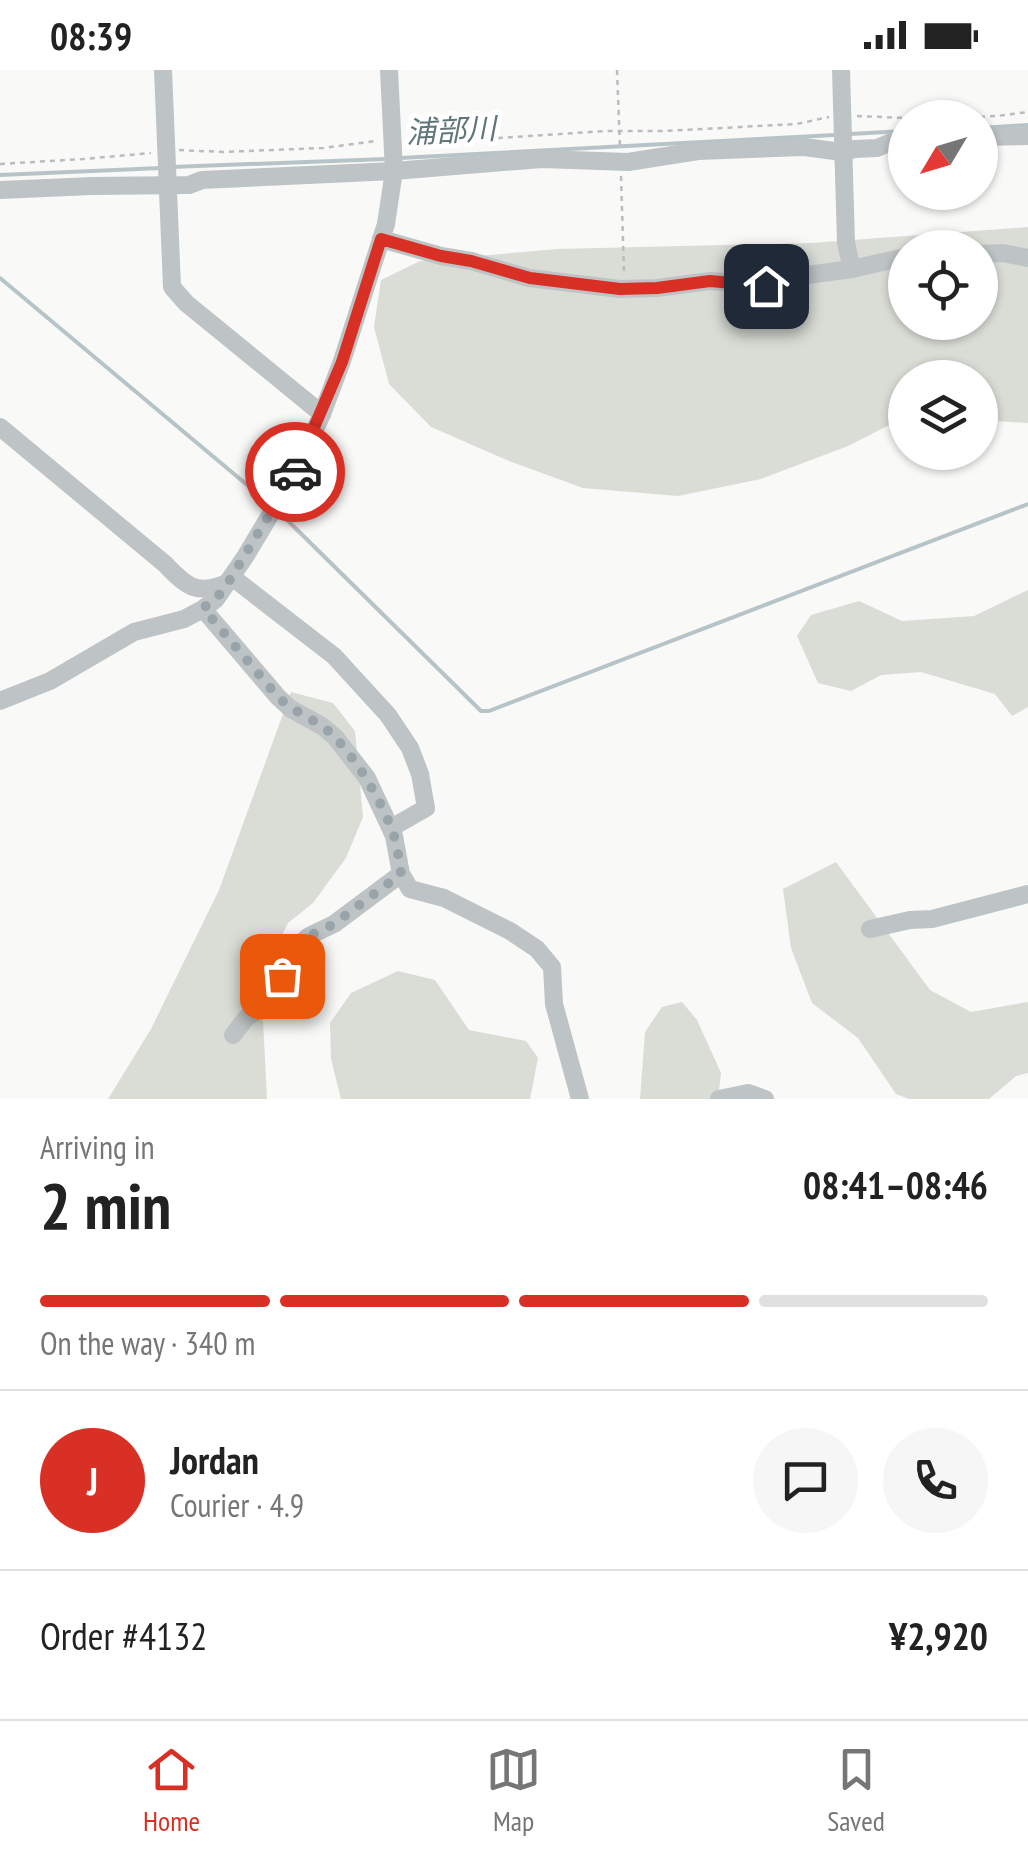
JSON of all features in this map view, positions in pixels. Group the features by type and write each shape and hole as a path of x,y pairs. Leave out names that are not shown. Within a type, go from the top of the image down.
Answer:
{"street":[{"path":"163,70 172,286 186,303 322,414"},
{"path":"0,701 50,681 134,632 184,619 216,599 230,580 294,476 322,414 386,224 394,171 389,70"},
{"path":"841,70 846,243 852,269"},
{"path":"998,137 1028,136"},
{"path":"0,190 189,186 202,180 542,159 621,162 698,151 804,146 842,152 888,144"},
{"path":"381,239 530,278 625,289 710,281 766,286 888,261"},
{"path":"998,253 1028,258"},
{"path":"0,427 192,588 212,590 230,580"},
{"path":"230,580 334,656 388,714 410,748 426,808 391,828"},
{"path":"203,608 278,697 335,737 366,778 391,828 401,874 410,889 444,898 510,931 537,949 552,967 554,1004 580,1099"},
{"path":"232,1035 247,1017 264,1007 299,946 309,936 334,924 401,874"},
{"path":"870,929 932,919 1028,894"},
{"path":"719,1099 748,1092 765,1099"}],"path":[{"path":"617,70 625,289"},
{"path":"998,116 1028,112"},
{"path":"0,164 166,151 323,148 392,139 439,142 797,124 842,115 888,117"}],"shaded area":[{"path":"1028,227 1028,423 998,421 998,360 888,360 888,426 848,446 761,479 678,496 583,488 431,427 389,384 374,327 381,280 420,261 558,249 888,237 888,340 998,340 998,230 987,230"},
{"path":"1028,590 1028,707 1012,716 995,694 921,672 881,675 851,691 818,683 797,636 811,615 859,601 902,621 974,616"},
{"path":"291,692 333,703 355,731 363,817 346,858 313,903 288,923 270,959 263,1020 267,1099 108,1099 151,1029 219,890"},
{"path":"836,862 930,990 971,1012 1028,1002 1028,1073 1016,1076 989,1099 909,1099 896,1094 858,1038 812,1003 791,948 783,889"},
{"path":"398,971 435,980 469,1030 526,1041 538,1058 530,1099 341,1099 331,1059 330,1023 351,993"},
{"path":"682,1002 697,1020 721,1073 718,1099 640,1099 645,1032 662,1007"}],"waterway":[{"name":"浦部川","path":"998,127 1028,125"},
{"name":"浦部川","path":"850,134 888,132"},
{"name":"浦部川","path":"400,158 835,135"},
{"name":"浦部川","path":"171,167 386,159"},
{"name":"浦部川","path":"0,175 161,168"},
{"path":"0,278 271,505"},
{"path":"278,511 481,711 489,711 1028,504"}],"way so far":[{"path":"282,976 309,936 334,924 401,874 394,836 366,778 335,737 278,697 203,608 228,583 295,472"}],"route":[{"path":"295,472 342,362 381,239 530,278 620,289 710,281 766,286"}]}
